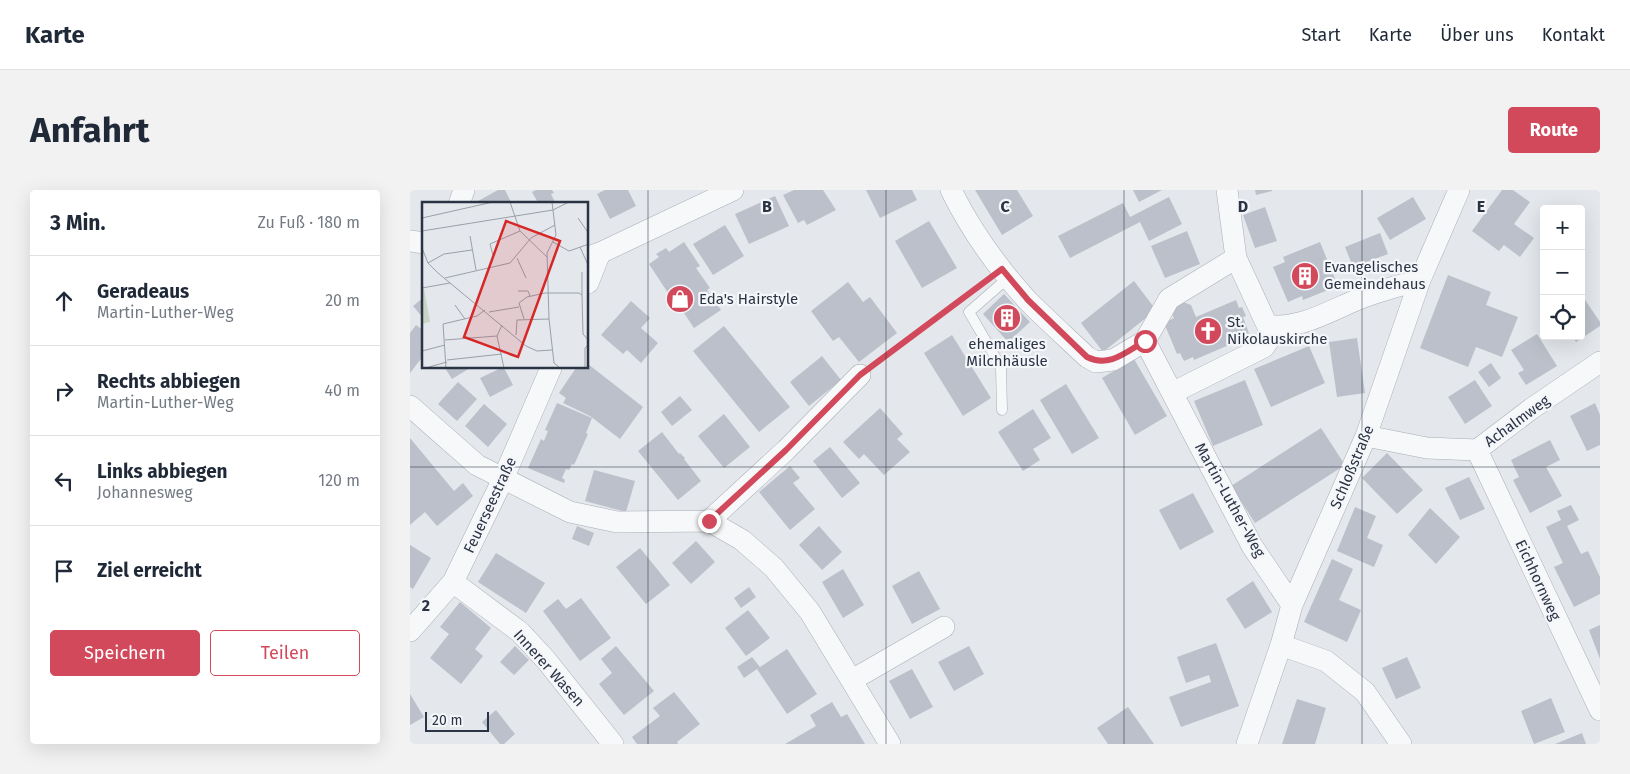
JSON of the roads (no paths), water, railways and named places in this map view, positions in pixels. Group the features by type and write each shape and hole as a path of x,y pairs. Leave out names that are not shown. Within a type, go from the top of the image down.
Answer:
{"street":[{"path":"460,202 464,190"},
{"path":"589,278 594,255 733,190"},
{"path":"951,190 962,213 1009,277 1034,307 1087,357 1096,362 1113,360 1145,341 1169,299 1236,258"},
{"path":"1227,190 1236,258 1267,325 1278,327 1302,322 1366,296 1420,280"},
{"name":"Schloßstraße","path":"1247,744 1281,645 1292,604 1366,436 1420,280 1459,190"},
{"path":"1172,393 1264,347 1278,327"},
{"name":"Martin-Luther-Weg","path":"1145,341 1252,546 1292,604"},
{"name":"Achalmweg","path":"1366,436 1427,448 1477,450 1531,409 1600,362"},
{"name":"Feuerseestraße","path":"410,631 453,582 504,479 551,369"},
{"path":"709,521 786,450 860,375"},
{"path":"410,406 477,465 570,512 617,522 709,521 742,540 774,568 810,612 890,744"},
{"name":"Eichhornweg","path":"1477,450 1600,710"},
{"name":"Innerer Wasen","path":"453,582 520,632 546,660 613,744"},
{"path":"852,680 944,627"},
{"path":"1281,645 1326,661 1365,692 1401,744"}],"lane":[{"path":"1002,410 1001,367 969,312 1009,277"}],"place":[{"name":"Evangelisches Gemeindehaus","path":"1305,276"},
{"name":"Eda's Hairstyle","path":"680,299"},
{"name":"ehemaliges Milchhäusle","path":"1007,318"},
{"name":"St. Nikolauskirche","path":"1208,331"}]}
